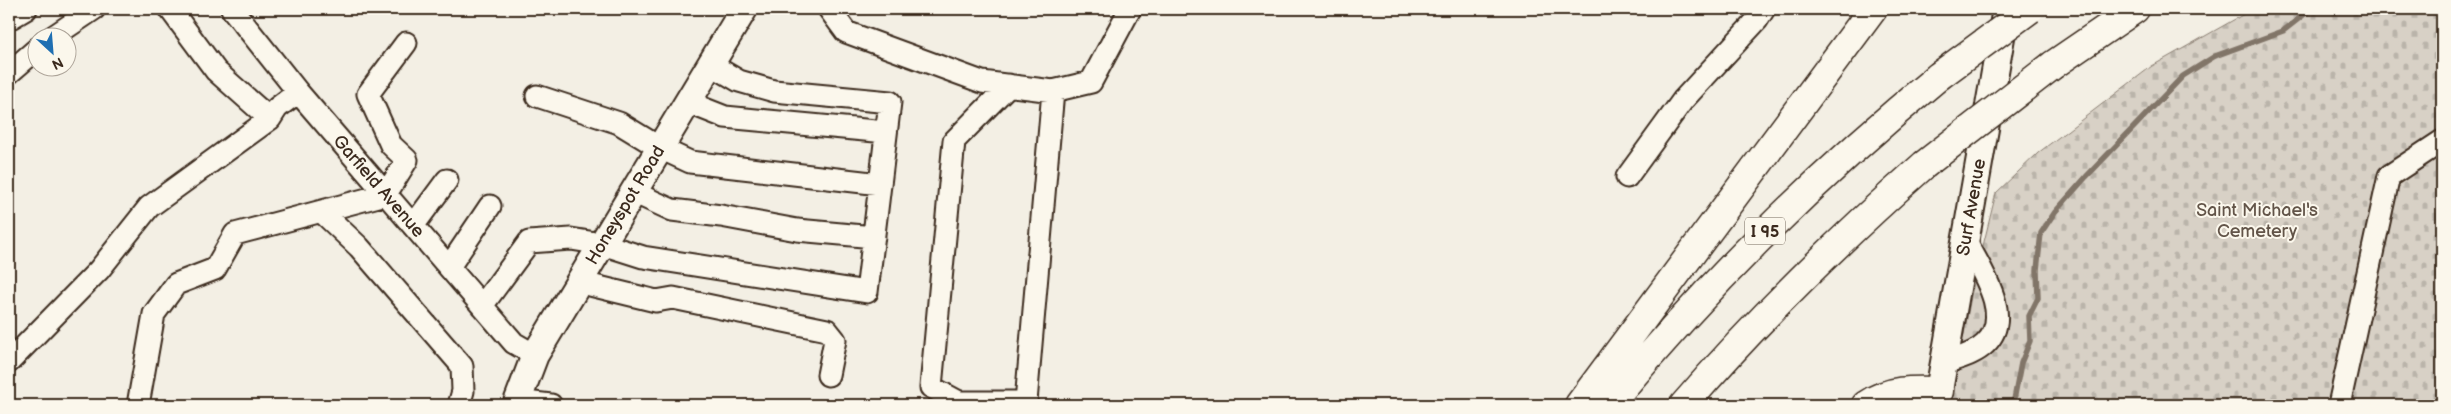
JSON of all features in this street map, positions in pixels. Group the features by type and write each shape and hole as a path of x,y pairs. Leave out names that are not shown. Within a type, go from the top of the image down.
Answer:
{"highway":[{"path":"1579,405 1873,9"},
{"name":"I 95","path":"1608,405 1690,309 1786,210 1837,163 1939,76 2030,9"},
{"path":"1684,405 1731,352 1812,267 1924,165 2053,66 2135,9"},
{"path":"1866,405 1879,397 1897,392 1938,398"}],"main road":[{"name":"Honeyspot Road","path":"516,403 535,355 744,9"},
{"name":"Surf Avenue","path":"1938,398 2006,9"}],"street":[{"path":"9,19 26,9"},
{"path":"66,28 94,9"},
{"path":"170,9 216,71 270,120"},
{"name":"Garfield Avenue","path":"232,9 298,92 514,343 535,355"},
{"path":"829,9 846,32 982,82 1053,91 1091,82 1130,9"},
{"path":"1627,177 1683,100 1757,20 1764,9"},
{"path":"138,405 154,314 176,284 215,269 235,234 386,194 407,160 391,145 368,94 406,43"},
{"path":"9,73 28,57"},
{"path":"482,306 529,242 571,239 602,244 643,257 867,292 890,102 774,91 739,81 710,64"},
{"path":"1010,85 954,141 931,387 959,402 1026,402 1053,91"},
{"path":"9,362 99,270 149,207 270,120 277,108 298,92"},
{"path":"537,96 619,123 660,148 690,162 880,184"},
{"path":"687,102 725,117 886,132"},
{"path":"2339,405 2389,176 2442,142"},
{"path":"413,226 447,180"},
{"path":"633,192 672,210 721,216 797,230 874,237"},
{"path":"449,267 490,206"},
{"path":"322,212 359,247 462,366 462,391 459,405"},
{"path":"1943,364 1978,349 1985,344 1995,329 1997,311 1994,298 1965,239"},
{"path":"578,282 656,301 673,298 827,330 835,340 828,374"},
{"path":"516,403 551,405"}],"green space":[{"name":"Saint Michael's Cemetery","path":"2253,9 2442,9 2442,405 1951,405 1972,291 1996,193 2038,153 2152,66"}],"waterway":[{"path":"2013,405 2021,363 2030,341 2029,316 2038,298 2037,270 2041,233 2055,212 2183,76 2215,56 2283,31 2311,9"}]}
